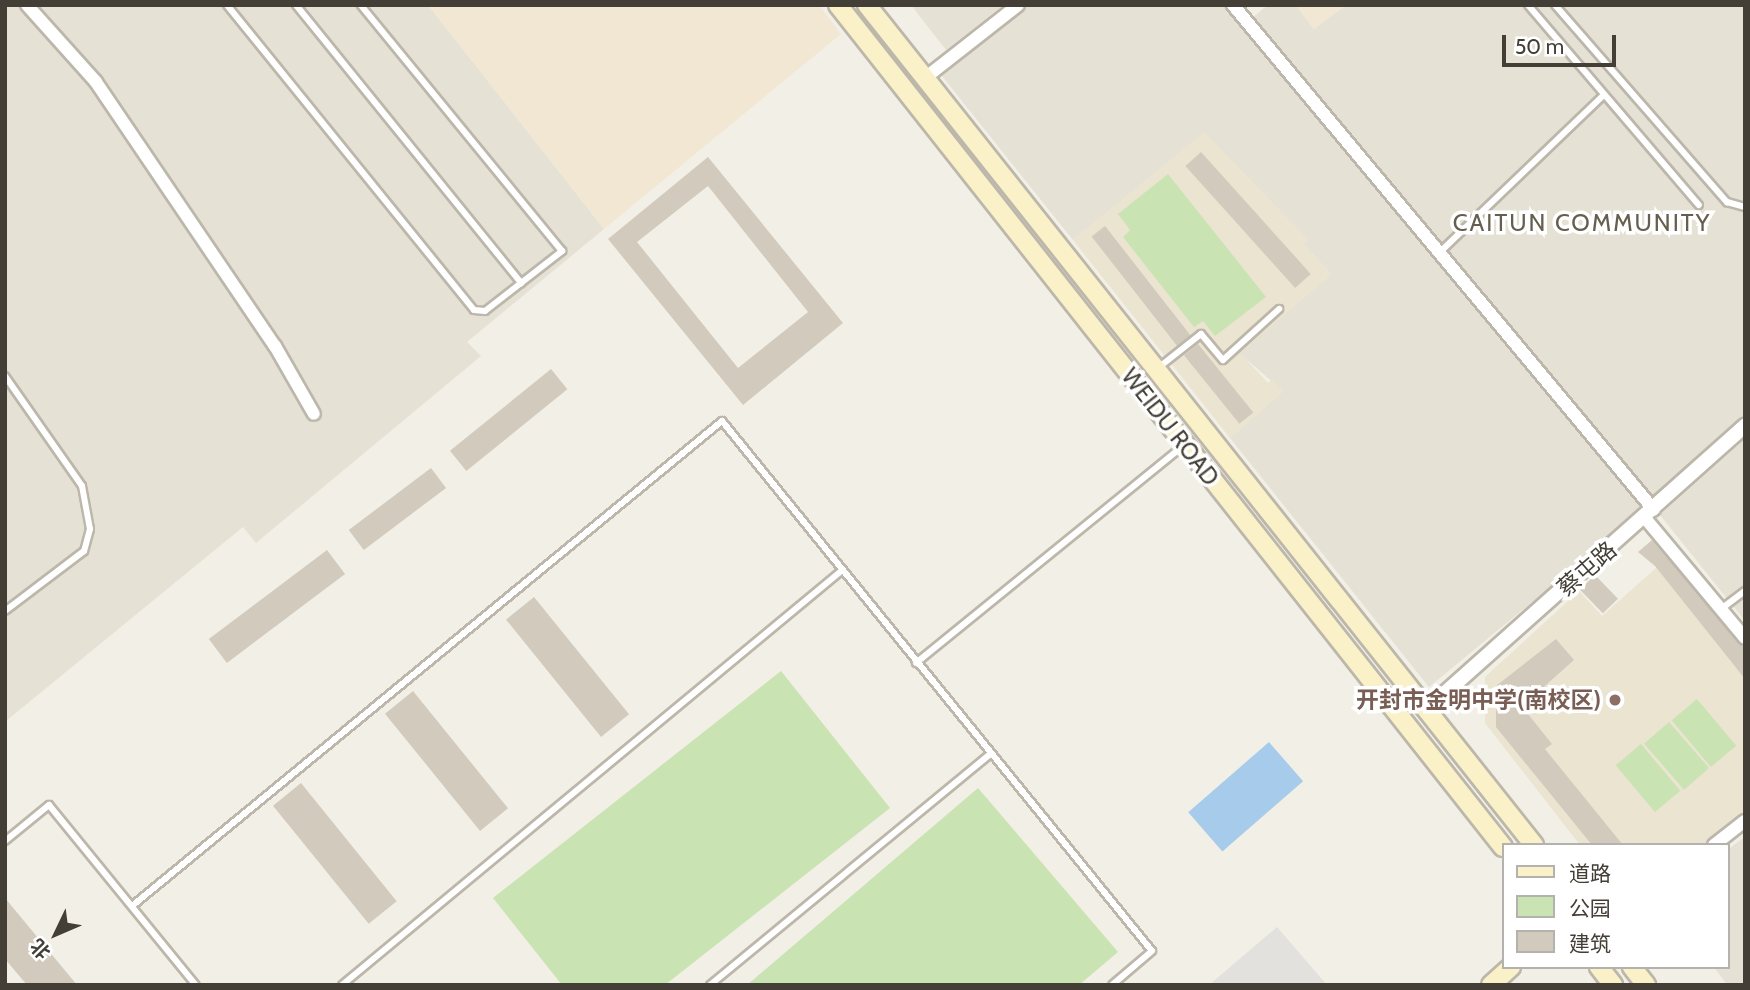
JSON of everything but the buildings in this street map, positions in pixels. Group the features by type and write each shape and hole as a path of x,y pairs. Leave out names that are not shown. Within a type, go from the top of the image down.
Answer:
{"main road":[{"name":"WEIDU ROAD","path":"838,5 1502,846"},
{"name":"WEIDU ROAD","path":"867,5 1532,843"},
{"path":"1491,985 1509,969"},
{"path":"1601,969 1613,985"},
{"path":"1634,969 1646,985"}],"street":[{"path":"27,5 96,82 275,346 314,414"},
{"path":"925,78 1018,5"},
{"path":"1233,5 1649,514 1745,638"},
{"name":"蔡屯路","path":"1427,709 1745,426"},
{"path":"1717,843 1745,821"}],"lane":[{"path":"228,5 474,310 485,312 562,251 361,5"},
{"path":"296,5 521,283"},
{"path":"1528,5 1699,205"},
{"path":"1555,5 1727,202 1745,207"},
{"path":"1438,254 1604,95"},
{"path":"1157,369 1201,334 1223,360 1279,309"},
{"path":"5,376 82,486 90,529 84,551 5,611"},
{"path":"132,906 722,421 840,572 1152,951 1112,985"},
{"path":"916,663 1183,445"},
{"path":"342,985 840,572"},
{"path":"1721,609 1745,591"},
{"path":"710,985 990,754"},
{"path":"5,841 49,805 196,985"}],"shaded area":[{"path":"5,5 428,5 604,229 467,342 481,356 256,543 243,527 6,721"},
{"path":"428,5 819,5 841,34 604,229"},
{"path":"911,5 1003,5 946,50"},
{"path":"1028,5 1226,5 1646,508 1429,687 1230,438 1283,391 1239,353 1331,274 1303,244 1307,240 1204,133 1073,240 942,76"},
{"path":"1268,5 1296,5 1314,29 1346,5 1745,5 1745,416 1651,502 1252,18"},
{"path":"1296,5 1346,5 1314,29"},
{"path":"1204,132 1308,239 1303,244 1331,274 1240,353 1268,383 1272,379 1283,391 1230,438 1073,240"},
{"path":"1745,439 1745,621 1660,515"},
{"name":"开封市金明中学(南校区)","path":"1672,554 1745,645 1745,817 1710,843 1578,843 1485,723 1485,677 1579,591 1602,616"},
{"path":"1745,837 1745,985 1727,985 1715,969 1729,969 1729,849"},
{"path":"1277,927 1327,985 1209,985"}],"green space":[{"path":"1168,174 1266,297 1215,336 1203,321 1194,327 1123,237 1130,230 1118,214"},
{"path":"781,671 890,808 665,985 562,985 493,898"},
{"path":"1697,699 1736,746 1711,767 1672,720"},
{"path":"1669,722 1709,768 1684,790 1644,744"},
{"path":"1641,744 1680,791 1655,812 1616,765"},
{"path":"978,788 1118,952 1079,985 747,985"}],"water":[{"path":"1269,742 1303,781 1222,851 1188,812"}],"place":[{"name":"开封市金明中学(南校区)","path":"1615,700"}],"district":[{"name":"CAITUN COMMUNITY","path":"1582,223"}]}
